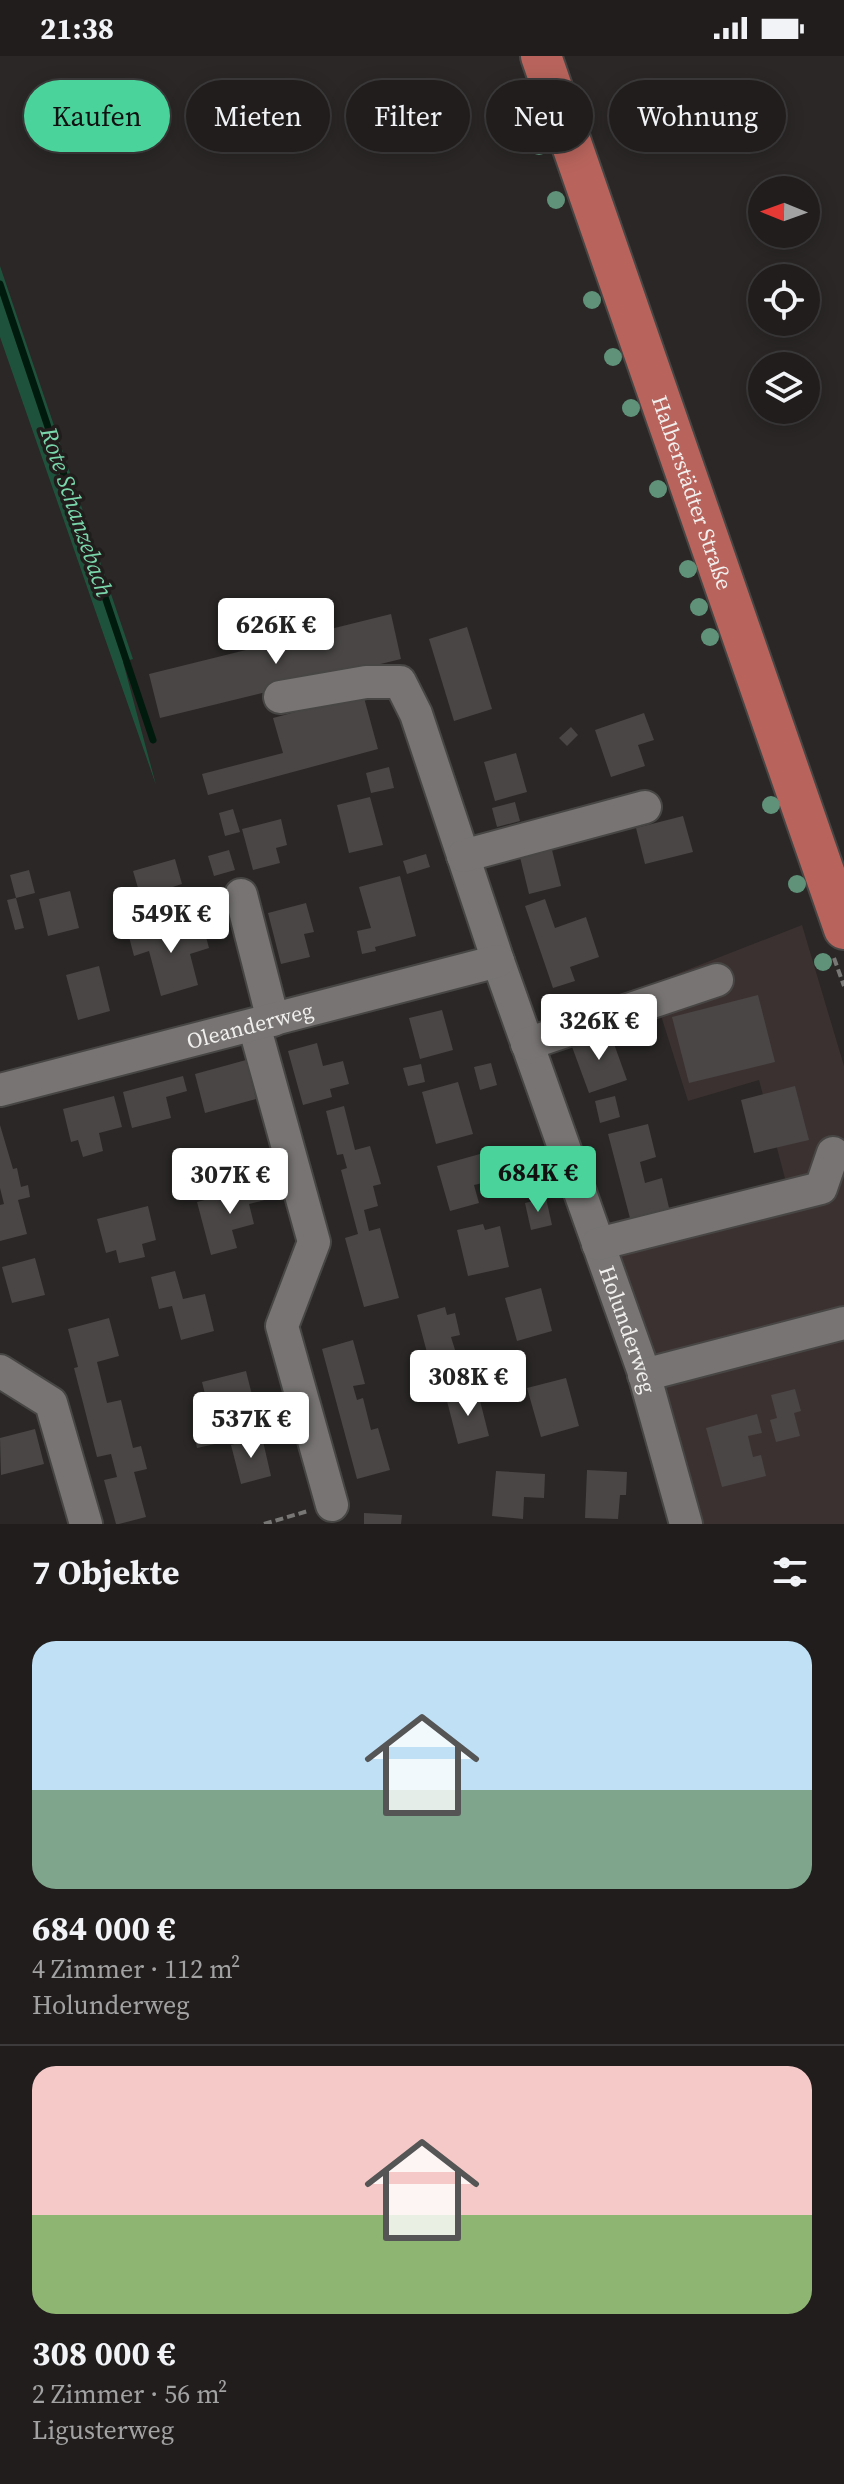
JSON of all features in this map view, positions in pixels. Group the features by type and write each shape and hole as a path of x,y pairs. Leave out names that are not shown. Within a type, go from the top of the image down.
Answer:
{"main road":[{"name":"Halberstädter Straße","path":"541,56 844,929"}],"street":[{"name":"Holunderweg","path":"280,697 366,682 400,682 416,714 498,961 644,1375 686,1524"},
{"path":"463,856 645,807"},
{"path":"241,895 263,1022 314,1242 282,1326 332,1505"},
{"name":"Oleanderweg","path":"0,1090 498,961"},
{"path":"527,1044 717,980"},
{"path":"598,1244 821,1188 833,1153"},
{"path":"644,1375 844,1323"},
{"path":"0,1371 51,1403 86,1524"}],"path":[{"path":"264,1524 332,1505"}],"shaded area":[{"path":"802,925 844,1066 844,1524 686,1524 601,1252 792,1205 759,1080 688,1101 651,984"}],"green space":[{"path":"0,266 133,659 123,662 156,785 0,337"}],"building":[{"path":"391,614 401,659 160,718 149,674"},
{"path":"467,627 492,709 454,721 429,639"},
{"path":"363,694 378,749 208,795 202,774 283,753 273,718"},
{"path":"644,713 654,740 638,745 645,766 611,777 595,730"},
{"path":"571,727 578,735 567,746 559,738"},
{"path":"516,753 527,792 495,801 484,762"},
{"path":"389,767 394,788 371,793 366,773"},
{"path":"370,797 383,845 349,853 337,805"},
{"path":"515,802 520,821 497,827 492,808"},
{"path":"233,809 240,832 225,836 219,813"},
{"path":"683,816 693,852 645,864 636,828"},
{"path":"281,819 287,845 276,848 280,863 253,870 242,829"},
{"path":"550,842 561,886 529,894 518,849"},
{"path":"229,850 235,870 214,876 208,856"},
{"path":"426,854 430,867 407,874 403,861"},
{"path":"175,859 182,884 166,889 171,907 146,915 133,871"},
{"path":"29,870 35,893 16,898 10,875"},
{"path":"400,876 416,936 375,947 376,951 362,954 357,931 371,928 359,887"},
{"path":"70,891 79,928 48,936 39,899"},
{"path":"16,898 24,928 15,930 7,900"},
{"path":"545,899 555,928 586,917 599,957 570,967 575,981 553,988 525,906"},
{"path":"306,903 314,932 304,934 310,957 281,964 268,913"},
{"path":"183,926 184,932 203,926 209,948 190,954 198,985 161,996 149,951 134,956 128,933 147,927 149,935"},
{"path":"99,966 110,1011 78,1020 66,975"},
{"path":"758,995 775,1062 689,1083 672,1017"},
{"path":"442,1010 453,1050 420,1059 409,1018"},
{"path":"609,1030 627,1080 589,1093 571,1044"},
{"path":"317,1043 323,1066 343,1061 349,1084 330,1089 332,1097 303,1105 288,1051"},
{"path":"246,1060 256,1099 205,1113 195,1074"},
{"path":"491,1063 497,1085 480,1090 474,1067"},
{"path":"421,1064 425,1082 408,1086 403,1068"},
{"path":"183,1076 187,1091 166,1097 171,1118 132,1128 123,1092"},
{"path":"458,1082 473,1134 436,1144 422,1092"},
{"path":"795,1086 809,1140 754,1153 741,1100"},
{"path":"114,1096 122,1127 99,1133 103,1151 83,1157 78,1140 71,1142 63,1109"},
{"path":"615,1096 620,1117 600,1123 595,1101"},
{"path":"344,1106 355,1150 370,1146 381,1184 373,1186 378,1206 364,1210 369,1231 380,1228 399,1298 364,1307 345,1238 358,1234 341,1170 347,1168 343,1154 337,1155 326,1111"},
{"path":"648,1124 656,1157 640,1162 645,1183 662,1178 670,1212 631,1222 608,1134"},
{"path":"0,1125 13,1169 17,1168 21,1187 28,1185 30,1197 18,1200 27,1234 0,1241 0,1205 4,1204 0,1188"},
{"path":"480,1154 487,1182 474,1185 479,1203 450,1211 437,1166"},
{"path":"270,1183 273,1198 249,1204 254,1224 232,1230 237,1248 211,1255 197,1202"},
{"path":"546,1198 552,1225 531,1230 525,1203"},
{"path":"148,1206 156,1240 142,1244 145,1257 119,1263 116,1250 106,1253 97,1219"},
{"path":"483,1224 485,1230 500,1226 509,1267 468,1276 457,1230"},
{"path":"35,1258 45,1295 12,1303 2,1267"},
{"path":"175,1271 183,1299 205,1294 214,1331 181,1340 172,1306 159,1309 151,1277"},
{"path":"541,1288 552,1331 517,1341 505,1298"},
{"path":"445,1307 447,1315 455,1313 460,1335 451,1337 456,1353 429,1360 417,1315"},
{"path":"109,1318 119,1356 97,1362 107,1403 121,1400 133,1448 141,1446 147,1469 134,1472 146,1517 119,1524 116,1524 104,1480 117,1477 111,1454 97,1457 74,1368 78,1367 68,1329"},
{"path":"353,1340 365,1384 353,1386 357,1400 363,1398 371,1430 378,1428 390,1470 357,1479 322,1349"},
{"path":"246,1371 252,1395 239,1398 243,1414 212,1422 202,1382"},
{"path":"566,1378 579,1426 541,1437 527,1388"},
{"path":"795,1389 801,1411 794,1413 800,1436 776,1442 770,1420 777,1418 771,1395"},
{"path":"478,1393 489,1436 458,1444 447,1401"},
{"path":"757,1414 762,1433 748,1436 753,1457 761,1455 766,1476 722,1487 706,1428"},
{"path":"35,1429 44,1464 1,1475 0,1438"},
{"path":"213,1435 215,1444 197,1448 195,1439"},
{"path":"262,1437 271,1476 241,1484 231,1445"},
{"path":"587,1470 627,1472 626,1495 620,1495 618,1519 585,1518"},
{"path":"496,1471 545,1474 544,1498 524,1497 523,1519 492,1516"},
{"path":"364,1513 402,1515 401,1524 364,1524"}],"waterway":[{"name":"Rote Schanzebach","path":"0,284 153,740"}]}
